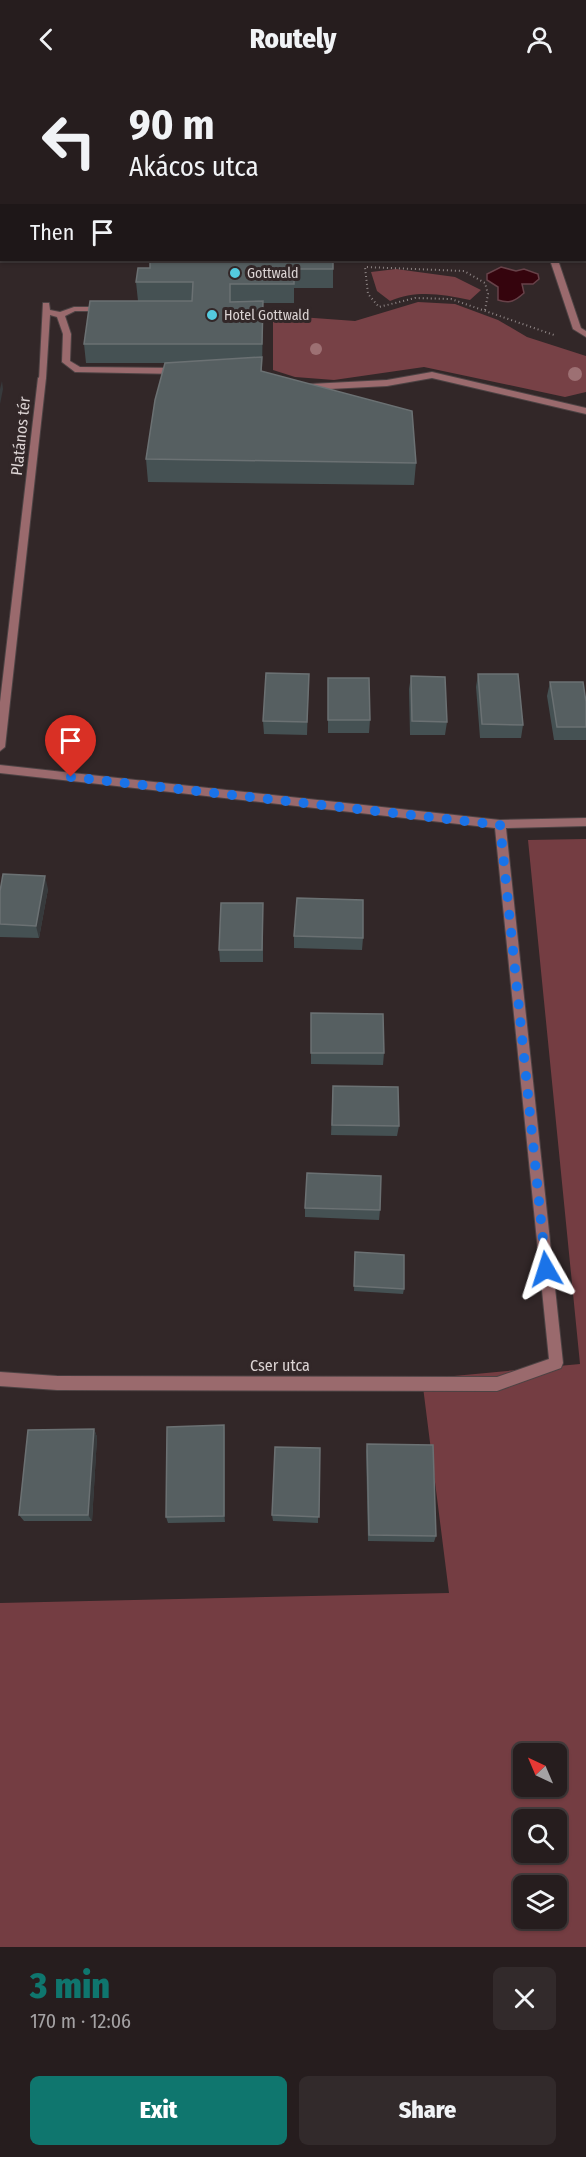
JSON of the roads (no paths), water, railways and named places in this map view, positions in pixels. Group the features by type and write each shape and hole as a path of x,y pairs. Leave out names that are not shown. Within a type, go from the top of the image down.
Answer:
{"street":[{"path":"554,261 558,276 574,309 577,329 586,334"},
{"name":"Platános tér","path":"0,747 42,378 46,308 61,315"},
{"path":"110,309 74,309 61,315 68,334 66,362 78,370 193,371"},
{"path":"302,386 325,388 376,384 432,375 586,411"},
{"path":"0,770 500,825 586,822"},
{"name":"Cser utca","path":"0,1379 57,1383 497,1384 556,1363 500,825"}],"place":[{"name":"Gottwald","path":"235,273"},
{"name":"Hotel Gottwald","path":"212,315"}]}
